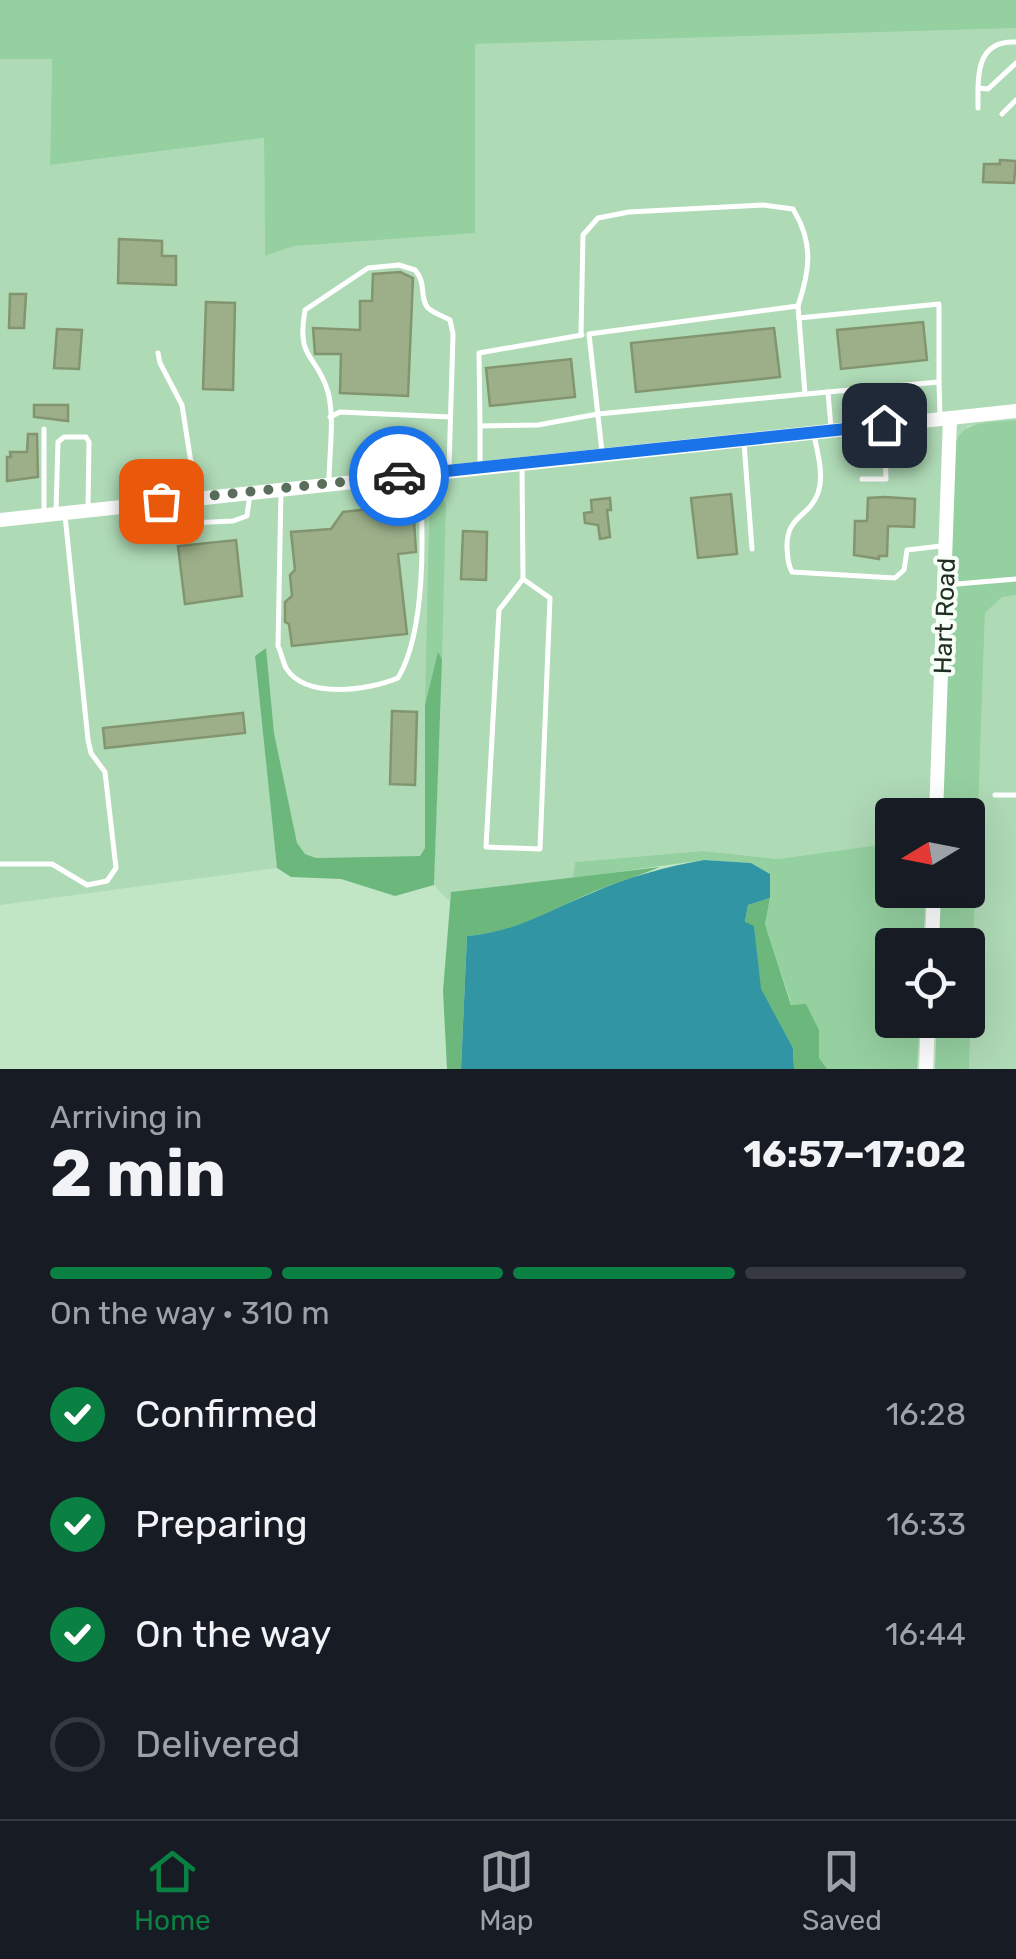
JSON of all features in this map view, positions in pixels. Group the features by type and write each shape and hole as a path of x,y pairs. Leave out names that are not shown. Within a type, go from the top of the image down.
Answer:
{"main road":[{"path":"0,520 1016,411"},
{"name":"Hart Road","path":"937,798 946,546 945,418"},
{"path":"926,1069 927,1038"}],"lane":[{"path":"978,108 982,57 991,47 1016,42"},
{"path":"978,88 988,89 1016,62"},
{"path":"1002,114 1016,100"},
{"path":"602,455 585,335 583,236 598,218 630,212 763,205 792,208 802,224 810,269 798,306 805,394"},
{"path":"329,483 326,386 305,351 301,334 305,310 368,268 400,265 415,270 424,280 424,302 430,310 450,320 453,334 449,471"},
{"path":"798,318 939,304 940,382 945,418"},
{"path":"480,468 479,354 585,335 798,306"},
{"path":"158,353 182,405 197,498"},
{"path":"480,426 538,424 598,414 940,382"},
{"path":"828,392 831,431"},
{"path":"329,418 340,412 450,417"},
{"path":"862,478 886,479 884,425"},
{"path":"0,864 52,864 88,885 107,881 116,868 105,772 91,753 88,740 66,554 55,513 44,429"},
{"path":"814,433 820,484 816,499 793,522 787,534 788,565 792,572 895,578 904,570 907,550 946,546"},
{"path":"55,513 58,442 64,437 86,438 89,442 88,509"},
{"path":"744,440 752,549"},
{"path":"522,463 523,580 499,610 486,847 540,849 550,598 523,580"},
{"path":"281,488 278,646 286,668 296,678 347,691 398,678 408,660 415,633 422,554 419,474"},
{"path":"161,501 164,520 170,524 233,521 246,516 250,492"},
{"path":"945,585 1016,579"},
{"path":"995,795 1016,796"}],"shaded area":[{"path":"0,0 1016,0 1016,28 475,44 475,233 294,246 265,256 264,138 50,165 52,59 0,59"},
{"path":"1016,28 1016,420 967,426 943,798 875,798 875,845 778,859 703,851 575,862 573,878 452,892 449,901 434,885 446,504 436,484 430,486 425,848 420,856 316,858 305,854 297,844 274,733 265,648 255,656 277,868 0,905 0,59 52,58 50,165 264,138 265,256 294,246 474,44"},
{"path":"1016,420 1016,595 1002,597 985,613 979,798 943,798 956,443 965,430 989,422"},
{"path":"437,484 446,504 442,659 438,654 425,705 430,485"},
{"path":"1016,595 1016,1069 969,1069 970,1038 985,1038 985,928 974,928 975,908 985,908 985,798 979,798 985,613 1002,596"},
{"path":"875,845 875,908 925,908 924,928 875,928 875,1038 919,1038 917,1069 827,1069 818,1058 819,1030 792,1006 765,924 770,874 751,863 704,860 573,878 575,862 703,851 778,859"},
{"path":"940,908 975,908 974,928 939,928"},
{"path":"936,1038 970,1038 969,1069 935,1069"}],"green space":[{"path":"266,648 274,733 297,843 305,854 316,858 420,856 425,848 425,705 438,652 442,659 434,885 395,896 341,879 291,877 277,868 255,656"},
{"path":"660,867 518,925 467,936 461,1069 447,1069 443,991 451,892"},
{"path":"770,898 765,924 791,1005 806,1004 819,1030 819,1058 827,1069 794,1069 793,1048 760,989 754,927 745,923 748,905"}],"water":[{"path":"704,860 751,863 770,874 770,898 748,905 745,922 754,926 761,989 793,1048 794,1069 461,1069 467,936 517,925 633,877"}],"building":[{"path":"1000,160 1016,161 1014,183 983,182 984,164 1000,164"},
{"path":"119,239 162,241 162,256 176,256 176,285 118,283"},
{"path":"400,272 413,278 408,396 340,393 341,354 315,354 313,328 360,330 360,301 372,301 373,274"},
{"path":"10,294 26,294 24,328 9,328"},
{"path":"206,302 235,303 233,390 203,389"},
{"path":"923,322 927,360 841,369 837,330"},
{"path":"774,328 780,377 636,392 631,343"},
{"path":"57,329 82,330 79,369 54,368"},
{"path":"571,359 575,397 490,406 486,368"},
{"path":"34,405 68,405 68,421 34,417"},
{"path":"28,434 37,434 38,477 7,481 7,457 11,457 10,452 27,452"},
{"path":"731,494 737,554 698,558 691,498"},
{"path":"610,498 610,537 600,539 598,525 585,523 584,513 592,512 591,500"},
{"path":"868,498 915,499 914,527 888,526 887,556 879,559 854,555 855,521 867,521"},
{"path":"413,504 416,552 398,554 407,634 292,646 289,624 285,622 285,602 292,596 290,575 295,570 291,532 331,529 343,512"},
{"path":"463,531 487,532 486,580 461,579"},
{"path":"236,540 242,596 185,604 178,546"},
{"path":"392,711 417,712 415,785 390,784"},
{"path":"243,713 245,733 105,748 103,728"}],"way so far":[{"path":"161,501 399,476"}],"route":[{"path":"399,476 884,425"}]}
